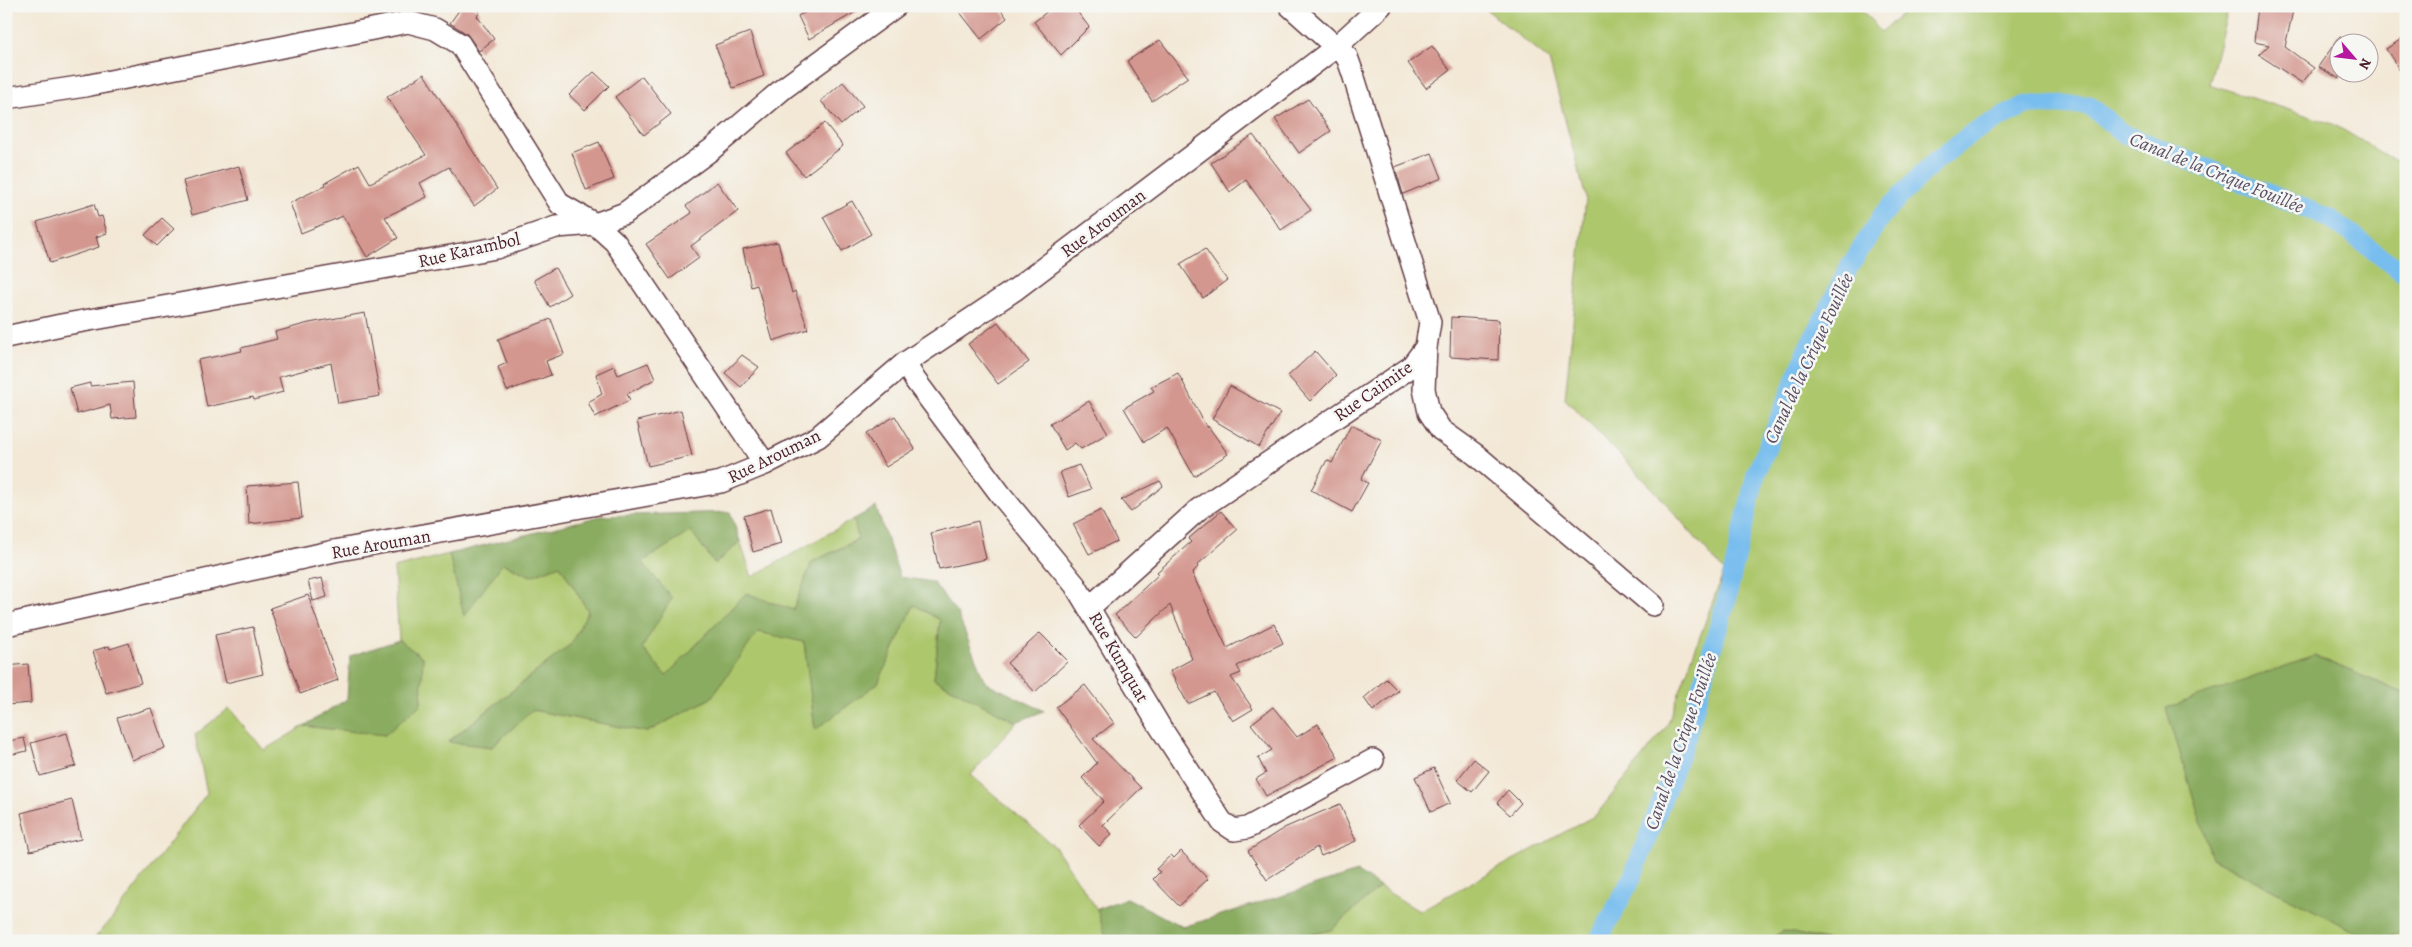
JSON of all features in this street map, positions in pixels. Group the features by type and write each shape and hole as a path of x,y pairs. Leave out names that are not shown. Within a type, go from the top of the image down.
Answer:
{"street":[{"name":"Rue Karambol","path":"6,338 61,325 496,248 556,226 595,224 625,212 712,149 784,88 896,6"},
{"name":"Rue Caimite","path":"1090,607 1199,509 1412,367 1426,347 1430,322 1347,57 1290,6"},
{"name":"Rue Arouman","path":"6,625 334,551 721,482 765,464 818,437 905,363 1016,289 1336,47 1382,6"},
{"path":"6,98 85,86 408,22 435,29 460,44 560,204 595,224 615,242 765,464"},
{"path":"1426,347 1424,389 1428,412 1441,430 1476,455 1653,605"},
{"name":"Rue Kumquat","path":"905,363 915,380 1001,495 1075,584 1158,724 1222,822 1234,830 1248,828 1373,760"}],"green space":[{"path":"1482,6 1859,6 1881,32 1911,6 2229,6 2209,84 2333,124 2406,167 2406,694 2314,656 2212,858 2373,941 1830,941 1783,931 1767,941 1283,941 1331,930 1380,887 1419,911 1596,815 1667,726 1724,571 1657,493 1565,399 1586,198 1549,60"},
{"path":"876,507 900,577 933,582 958,615 985,682 1044,711 1016,722 934,679 940,620 914,605 878,683 815,730 804,642 758,632 711,698 647,732 532,710 492,747 448,742 571,644 588,611 560,565 531,576 503,563 464,616 449,554 601,516 730,512 740,541 715,564 691,531 642,562 672,598 642,648 666,676 746,593 793,610 812,562 858,540 854,519"},
{"path":"854,519 858,539 812,562 793,610 746,594 666,676 642,648 671,598 642,562 691,531 715,564 740,541 752,577"},
{"path":"449,554 464,615 502,563 531,576 560,565 588,611 571,644 449,741 492,747 532,710 647,732 711,698 758,631 804,642 815,729 878,683 914,604 940,620 934,679 1016,722 971,775 1056,848 1097,909 1107,941 92,941 111,920 207,793 195,735 229,708 264,750 304,726 385,735 423,658 399,640 394,568"},
{"path":"399,640 423,658 421,704 385,735 304,726 347,699 350,656"},
{"path":"2314,656 2406,694 2406,929 2379,941 2373,941 2212,858 2166,708"},
{"path":"1357,872 1380,887 1331,930 1283,941 1107,941 1097,909 1127,898 1183,927"},
{"path":"2406,929 2406,941 2379,941"},
{"path":"1783,931 1830,941 1768,941"}],"building":[{"path":"462,6 472,6 480,12 477,16 494,39 479,51 467,34 450,23"},
{"path":"806,6 866,6 809,39 798,16 808,11"},
{"path":"955,6 998,6 1007,18 981,39"},
{"path":"1054,6 1073,6 1089,27 1061,55 1034,22"},
{"path":"2258,6 2294,6 2285,47 2314,68 2302,83 2259,55 2269,45 2254,42"},
{"path":"750,32 764,76 733,88 715,45"},
{"path":"2406,36 2406,80 2386,49"},
{"path":"1160,40 1188,77 1152,101 1127,61"},
{"path":"1432,46 1450,70 1426,88 1408,63"},
{"path":"2330,50 2330,74 2318,67"},
{"path":"594,72 609,86 585,110 569,95"},
{"path":"424,74 497,189 474,206 449,167 420,183 427,197 385,217 398,238 367,257 343,216 301,233 290,203 326,185 325,183 359,164 370,183 426,155 387,97"},
{"path":"642,76 671,114 644,135 615,97"},
{"path":"843,82 863,106 841,125 821,101"},
{"path":"1308,99 1331,131 1299,153 1275,119"},
{"path":"825,123 843,146 804,176 786,153"},
{"path":"1253,135 1311,210 1281,230 1246,180 1230,192 1211,163"},
{"path":"599,142 614,179 586,190 572,153"},
{"path":"1432,153 1442,178 1403,194 1395,167"},
{"path":"239,166 248,200 192,215 183,181"},
{"path":"717,182 738,211 691,246 699,258 670,279 646,244 692,213 686,206"},
{"path":"852,201 871,234 842,251 823,217"},
{"path":"94,204 98,217 102,216 107,233 96,237 99,247 50,263 37,222"},
{"path":"162,218 174,229 157,246 145,235"},
{"path":"778,242 792,293 795,291 808,329 773,341 757,285 751,287 743,249"},
{"path":"1205,249 1227,280 1203,298 1180,264"},
{"path":"555,268 570,294 550,307 534,280"},
{"path":"365,313 380,396 338,403 331,363 279,377 283,392 254,400 253,397 207,407 198,360 242,351 241,348 277,339 275,332 309,323"},
{"path":"1451,317 1499,320 1498,360 1450,357"},
{"path":"551,319 564,354 546,361 551,375 507,391 498,367 507,363 498,339"},
{"path":"998,322 1029,362 998,384 968,344"},
{"path":"1315,351 1336,375 1310,401 1288,376"},
{"path":"742,355 759,367 741,387 725,373"},
{"path":"648,363 655,379 627,394 630,400 595,417 588,402 602,394 596,374 614,366 618,375"},
{"path":"1178,373 1207,428 1208,426 1228,454 1194,476 1167,428 1144,442 1124,408 1154,391 1151,387"},
{"path":"133,382 136,417 112,419 110,405 77,414 70,388 90,383 90,386"},
{"path":"1230,386 1280,413 1259,447 1212,419"},
{"path":"1089,401 1108,433 1081,449 1075,443 1065,450 1050,424"},
{"path":"681,410 692,456 648,466 637,421"},
{"path":"895,416 915,449 886,467 866,434"},
{"path":"1351,425 1382,440 1361,479 1368,483 1352,512 1311,490 1327,460 1332,463"},
{"path":"1079,465 1091,489 1069,497 1060,472"},
{"path":"1160,481 1163,486 1131,512 1121,500"},
{"path":"298,482 302,518 249,524 247,486"},
{"path":"771,508 781,544 753,552 744,516"},
{"path":"1101,510 1117,541 1089,554 1073,524"},
{"path":"1221,511 1237,530 1197,565 1198,567 1192,573 1227,648 1274,624 1283,643 1237,666 1241,673 1231,677 1253,709 1233,721 1214,692 1188,704 1170,671 1192,659 1170,605 1136,637 1115,615 1159,574 1157,572 1191,542 1188,539"},
{"path":"978,521 986,559 939,569 931,533"},
{"path":"322,578 327,597 313,601 308,581"},
{"path":"308,595 338,680 300,694 270,608"},
{"path":"253,627 263,674 226,683 215,635"},
{"path":"1040,633 1068,661 1035,692 1007,663"},
{"path":"129,643 141,683 106,693 93,651 109,646 110,649"},
{"path":"28,664 31,703 6,705 6,666"},
{"path":"1386,679 1398,691 1373,711 1364,698"},
{"path":"1085,685 1114,723 1093,739 1141,788 1103,825 1112,834 1099,846 1079,825 1104,801 1082,778 1097,763 1056,707"},
{"path":"1273,707 1297,737 1318,724 1338,757 1266,796 1256,779 1266,773 1258,758 1272,750 1251,724"},
{"path":"151,708 165,748 132,760 117,718"},
{"path":"67,733 76,766 40,776 31,743"},
{"path":"24,738 27,751 13,754 9,741"},
{"path":"1474,759 1489,771 1472,792 1457,780"},
{"path":"1434,768 1450,803 1431,812 1415,777"},
{"path":"1508,790 1521,803 1510,815 1497,803"},
{"path":"72,800 81,839 30,851 21,813"},
{"path":"1340,804 1356,841 1321,856 1317,847 1267,880 1248,851 1284,828"},
{"path":"1181,851 1208,879 1179,906 1153,879 1160,872 1156,869 1171,855 1174,858"}],"waterway":[{"name":"Canal de la Crique Fouillée","path":"1598,941 1632,878 1686,738 1725,605 1756,474 1807,351 1848,269 1883,214 1932,164 1972,133 2025,105 2089,105 2122,133 2331,219 2406,275"}]}
